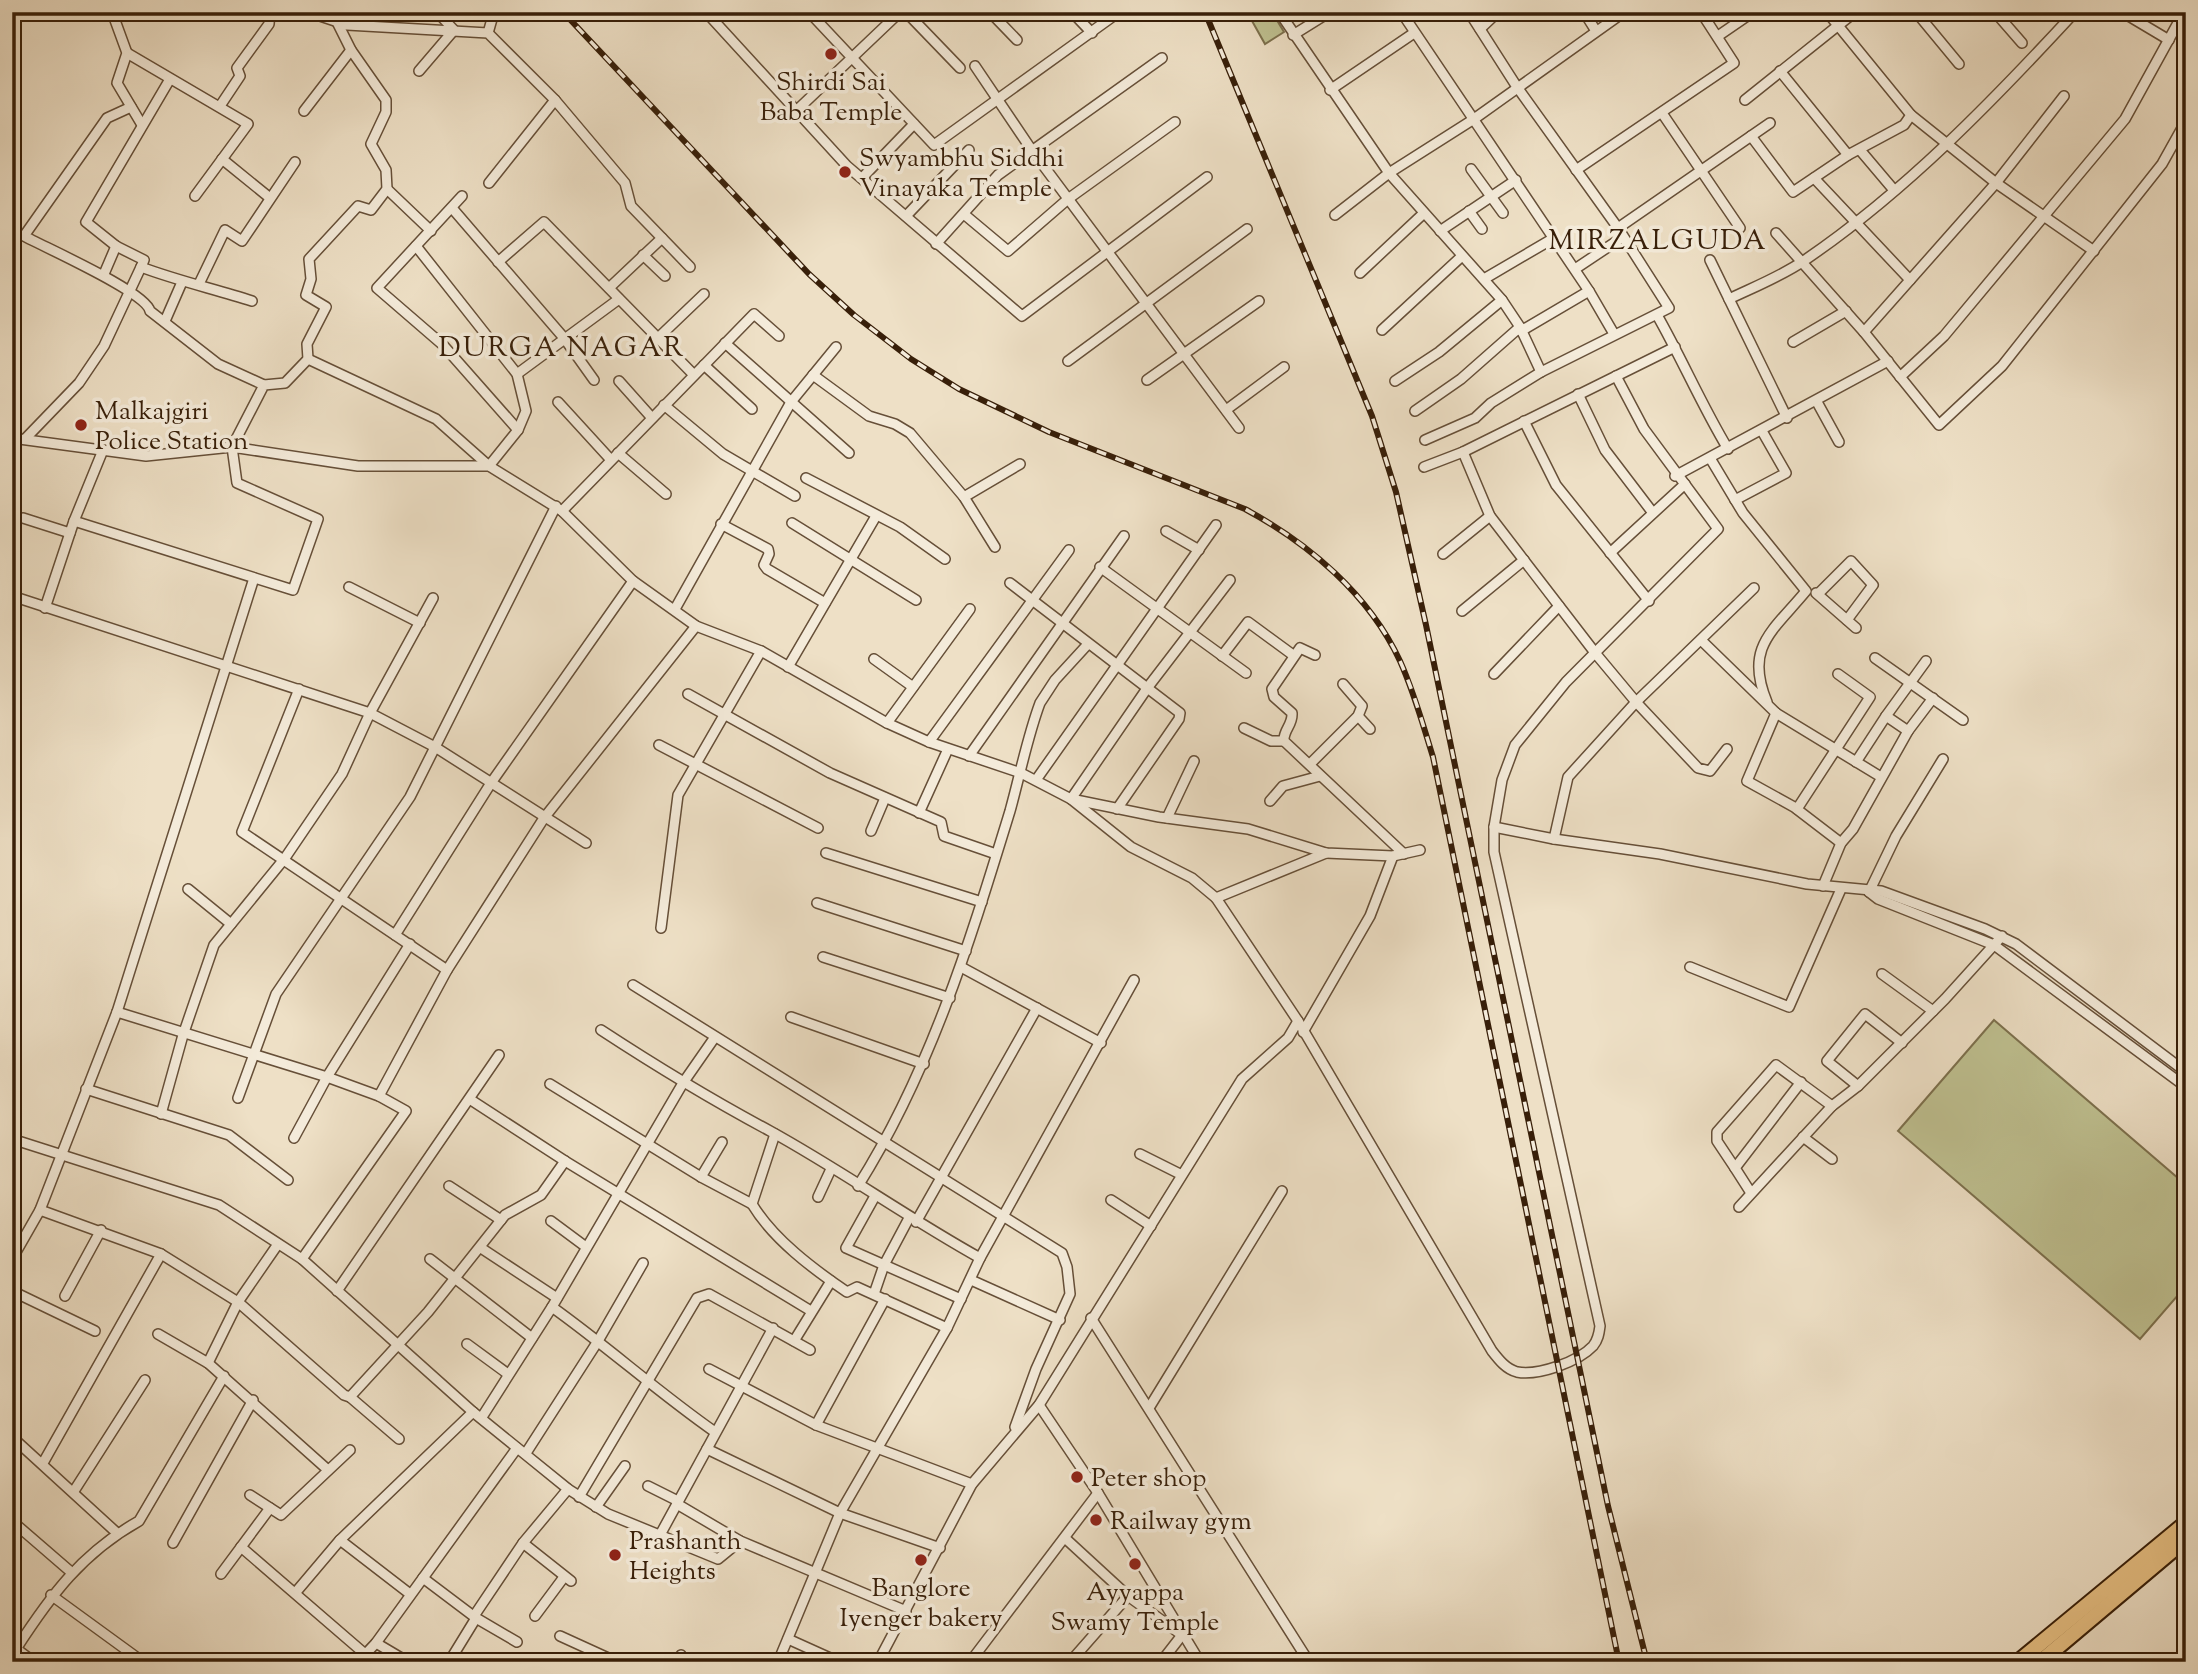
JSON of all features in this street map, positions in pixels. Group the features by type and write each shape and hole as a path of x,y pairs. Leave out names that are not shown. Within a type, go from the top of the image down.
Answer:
{"main road":[{"path":"2040,1662 2071,1629 2186,1523"},
{"path":"2091,1612 2186,1539"},
{"path":"2018,1662 2071,1629"}],"street":[{"path":"112,12 127,53 117,83 142,125"},
{"path":"220,106 240,76 237,68 270,24 270,12"},
{"path":"308,12 338,24 488,33 555,100 625,183 631,206 690,267"},
{"path":"437,12 454,30"},
{"path":"488,33 494,12"},
{"path":"706,12 796,111 862,178 1022,316 1207,177"},
{"path":"809,12 934,145 1119,12"},
{"path":"796,111 900,12"},
{"path":"905,12 960,68"},
{"path":"989,12 1017,40"},
{"path":"1072,12 1093,33"},
{"path":"1293,35 1330,12"},
{"path":"1425,440 1475,418 1499,398 1541,372 1614,334 1667,312 1667,303 1621,232 1517,87 1469,12"},
{"path":"1480,29 1498,12"},
{"path":"1584,12 1596,31"},
{"path":"1335,215 1389,173 1474,119 1624,12"},
{"path":"1576,170 1734,63 1701,12"},
{"path":"1718,36 1754,12"},
{"path":"1827,12 1911,115 1996,183 2094,250"},
{"path":"1745,100 1855,12"},
{"path":"1916,12 1959,64"},
{"path":"1995,12 2022,43"},
{"path":"1729,299 1803,262 1855,222 1947,143 2006,87 2075,12"},
{"path":"2122,12 2169,40"},
{"path":"1900,377 1944,336 2047,216 2125,119 2184,12"},
{"path":"1402,13 1555,238 1614,334"},
{"path":"1282,16 1389,173 1502,300 1541,372"},
{"path":"131,107 107,118 24,236 104,274 128,293 145,301 150,311 218,364 264,385 285,383 308,359 307,344 326,307 306,295 311,279 309,258 358,206 371,210 387,189 386,170 371,144 386,112 386,100 351,50 338,24"},
{"path":"419,71 454,30"},
{"path":"1330,90 1414,33"},
{"path":"304,111 351,50"},
{"path":"127,53 248,124 195,196"},
{"path":"936,244 965,215 998,175 1031,149 1163,58"},
{"path":"975,66 1107,254 1239,428"},
{"path":"1780,71 1848,155"},
{"path":"25,439 79,383 104,346 144,260 116,246 86,222 170,79"},
{"path":"1864,332 1996,183 2064,96"},
{"path":"489,183 555,100"},
{"path":"1662,113 1740,228"},
{"path":"1751,136 1793,192 1848,155 1904,125 1911,115"},
{"path":"965,215 1008,251 1068,199 1175,121"},
{"path":"1776,233 1864,332 1939,425 2002,366 2162,164 2186,121"},
{"path":"1575,269 1702,170 1770,123"},
{"path":"862,178 914,124"},
{"path":"906,216 969,150"},
{"path":"1860,150 1894,189"},
{"path":"222,159 270,198"},
{"path":"199,284 225,230 242,240 295,162"},
{"path":"1471,169 1503,213"},
{"path":"1814,178 1910,280"},
{"path":"1440,231 1516,180"},
{"path":"387,189 431,231"},
{"path":"462,196 377,288 443,345 518,430"},
{"path":"452,208 565,338 594,380"},
{"path":"1469,211 1482,229"},
{"path":"1360,273 1424,213"},
{"path":"498,262 544,222 694,375"},
{"path":"1068,362 1247,229"},
{"path":"609,288 662,238"},
{"path":"1484,279 1555,238"},
{"path":"104,274 116,246"},
{"path":"416,246 517,373 526,411 518,430 489,466"},
{"path":"643,255 665,276"},
{"path":"1382,330 1462,256"},
{"path":"1710,260 1787,418"},
{"path":"141,267 182,282 199,284 252,301"},
{"path":"165,321 182,282"},
{"path":"1415,411 1461,379 1520,329 1589,291"},
{"path":"658,338 704,294"},
{"path":"517,373 618,299"},
{"path":"1395,381 1439,352 1502,300"},
{"path":"1147,380 1259,301"},
{"path":"1793,342 1846,311"},
{"path":"238,1098 276,994 410,797 559,508 615,457 754,314 779,336"},
{"path":"1657,315 1675,347 1695,393 1728,450"},
{"path":"725,343 849,453"},
{"path":"674,609 790,402 836,347"},
{"path":"1424,467 1463,452 1675,347"},
{"path":"308,359 436,419 489,466 559,508 633,580 696,626 761,652 887,723 929,742 1036,780 1071,799 1131,847 1192,878 1216,898 1298,1021 1492,1351 1502,1364 1514,1371 1530,1373 1569,1361 1591,1348 1598,1339 1600,1326 1494,852 1494,827 1502,780 1515,745 1566,682 1718,529 1685,484 1675,475 1644,429 1616,376"},
{"path":"1675,475 1728,450 1888,361"},
{"path":"704,365 752,409"},
{"path":"1226,411 1284,367"},
{"path":"813,375 869,416 895,424 910,433 964,497 995,547"},
{"path":"620,381 652,418"},
{"path":"74,521 293,590 318,519 237,483 232,447 264,385"},
{"path":"1578,394 1605,450 1653,513"},
{"path":"558,402 615,457 666,494"},
{"path":"1817,402 1839,442"},
{"path":"664,405 713,446 750,472 795,496"},
{"path":"1524,421 1556,485 1648,600"},
{"path":"1735,500 1786,473 1762,431"},
{"path":"12,438 146,456 232,447 358,466 489,466"},
{"path":"46,608 74,521 103,450"},
{"path":"1463,452 1490,516 1636,702 1705,771 1714,769 1727,749"},
{"path":"1710,458 1735,500 1806,591 1818,594 1856,628"},
{"path":"964,497 1020,464"},
{"path":"806,478 900,527 945,559"},
{"path":"1610,552 1685,484"},
{"path":"788,667 876,516"},
{"path":"1443,554 1490,516"},
{"path":"23,518 70,533"},
{"path":"792,523 916,600"},
{"path":"721,524 768,549 767,569 825,603"},
{"path":"1036,780 1216,524"},
{"path":"1166,531 1199,550"},
{"path":"969,756 1060,622 1124,536"},
{"path":"929,742 1069,550"},
{"path":"1462,611 1524,560"},
{"path":"1818,594 1851,561 1873,585 1847,620"},
{"path":"1100,567 1246,673"},
{"path":"12,1259 40,1210 117,1012 254,578"},
{"path":"395,935 491,783 633,580"},
{"path":"1071,799 1147,687 1230,580"},
{"path":"1010,583 1177,709 1181,716 1117,809"},
{"path":"349,587 420,623"},
{"path":"1554,839 1568,777 1636,702 1754,588"},
{"path":"1767,702 1757,673 1759,653 1806,591"},
{"path":"12,596 370,713 435,747 586,843"},
{"path":"161,1114 183,1035 214,946 285,859 342,774 370,713 433,598"},
{"path":"1494,674 1559,606"},
{"path":"887,723 970,609"},
{"path":"1222,656 1248,622 1293,655"},
{"path":"379,1096 447,970 544,818 696,626"},
{"path":"1701,640 1776,713 1881,777"},
{"path":"858,1186 885,1143 924,1064 950,998 982,902 1040,703 1055,680 1088,644"},
{"path":"1284,741 1285,733 1293,721 1292,713 1271,693 1300,648 1315,654"},
{"path":"661,928 678,795 761,652"},
{"path":"1875,658 1963,720"},
{"path":"874,660 913,687"},
{"path":"1856,762 1909,681 1926,661"},
{"path":"1797,809 1870,697 1838,674"},
{"path":"1310,764 1358,716 1362,706 1343,684"},
{"path":"299,689 242,832 447,970"},
{"path":"688,694 830,772 941,822 944,836 996,854"},
{"path":"1823,886 1841,843 1853,829 1908,731 1933,698"},
{"path":"1776,713 1747,780 1797,809 1841,843"},
{"path":"1358,716 1370,729"},
{"path":"1886,716 1908,731"},
{"path":"1244,728 1271,741 1284,741 1404,854"},
{"path":"659,745 818,828"},
{"path":"919,813 948,749"},
{"path":"1869,892 1896,836 1943,759"},
{"path":"1167,818 1194,761"},
{"path":"1270,801 1283,786 1320,776"},
{"path":"871,831 885,798"},
{"path":"1071,799 1167,818 1248,829 1326,853 1392,856 1420,850"},
{"path":"1494,827 1554,839 1660,854 1841,890 1881,891 2002,936 2186,1072"},
{"path":"826,853 982,902"},
{"path":"1216,898 1326,853"},
{"path":"1303,1032 1370,916 1392,856"},
{"path":"188,890 230,924"},
{"path":"1690,967 1789,1007 1841,890"},
{"path":"1869,892 1878,899 1994,944 2186,1087"},
{"path":"817,903 966,950"},
{"path":"1739,1207 1832,1106 1858,1086 1933,1011 2002,936"},
{"path":"294,1139 327,1077 410,944"},
{"path":"823,957 950,998"},
{"path":"961,967 1101,1043"},
{"path":"1882,974 1933,1011"},
{"path":"778,1662 839,1513 947,1328 980,1258 1134,980"},
{"path":"633,985 1062,1253 1070,1284 1060,1320 1036,1368 1013,1432"},
{"path":"874,1294 884,1265 943,1179 1037,1008"},
{"path":"117,1012 183,1035 327,1077 379,1096 406,1111 302,1259"},
{"path":"1858,1086 1827,1061 1865,1014 1902,1042"},
{"path":"791,1017 924,1064"},
{"path":"878,1662 972,1483 1013,1432 1039,1405 1242,1079 1288,1038 1298,1021"},
{"path":"601,1030 683,1083 769,1131 980,1258"},
{"path":"296,1592 340,1539 477,1414 508,1374 555,1303 683,1083 715,1037"},
{"path":"337,1291 471,1100 499,1055"},
{"path":"1751,1194 1717,1142 1717,1132 1776,1065 1832,1106"},
{"path":"1735,1168 1801,1082"},
{"path":"550,1084 701,1177 747,1202 776,1234 847,1292 857,1287 947,1328"},
{"path":"86,1089 229,1135 288,1180"},
{"path":"471,1100 565,1161 811,1311"},
{"path":"747,1202 769,1131"},
{"path":"1803,1137 1832,1159"},
{"path":"12,1139 219,1205 302,1259 477,1414 579,1497 596,1507 718,1559 740,1541"},
{"path":"701,1177 722,1142"},
{"path":"1140,1154 1181,1174"},
{"path":"350,1397 455,1281 501,1220 541,1195 565,1161"},
{"path":"818,1197 831,1169"},
{"path":"449,1186 501,1220"},
{"path":"1149,1408 1282,1191"},
{"path":"875,1196 846,1248 961,1299"},
{"path":"1111,1200 1151,1226"},
{"path":"40,1210 161,1254 238,1302 344,1395 350,1397 399,1439"},
{"path":"551,1221 586,1247"},
{"path":"65,1296 100,1230"},
{"path":"208,1363 238,1302 278,1244"},
{"path":"481,1248 555,1303 646,1381 715,1432"},
{"path":"43,1463 161,1254"},
{"path":"430,1259 532,1338"},
{"path":"358,1662 376,1643 422,1577 522,1451 598,1340 643,1263"},
{"path":"971,1280 1060,1320"},
{"path":"794,1341 831,1281"},
{"path":"12,1291 95,1331"},
{"path":"579,1497 697,1298 709,1294 810,1350"},
{"path":"816,1425 885,1299"},
{"path":"1091,1318 1309,1662"},
{"path":"660,1535 773,1328"},
{"path":"158,1334 208,1363 253,1400 328,1470"},
{"path":"467,1344 508,1374"},
{"path":"709,1369 816,1425 972,1483"},
{"path":"34,1662 14,1647 71,1572 117,1533 139,1521 224,1376"},
{"path":"74,1491 145,1380"},
{"path":"173,1543 253,1400"},
{"path":"1039,1405 1098,1493 1199,1662"},
{"path":"12,1437 117,1533"},
{"path":"708,1449 839,1513 940,1548"},
{"path":"250,1496 281,1516 350,1450"},
{"path":"596,1507 625,1466"},
{"path":"648,1486 740,1541 815,1575 906,1611"},
{"path":"449,1662 523,1543 568,1489"},
{"path":"970,1662 1066,1539 1098,1493"},
{"path":"220,1574 270,1508"},
{"path":"12,1521 71,1572"},
{"path":"340,1539 410,1594"},
{"path":"1066,1539 1128,1596 1182,1635"},
{"path":"523,1543 568,1579 535,1616"},
{"path":"241,1547 365,1654"},
{"path":"422,1577 475,1617 517,1642"},
{"path":"51,1595 143,1662"},
{"path":"1070,1662 1128,1596"},
{"path":"1161,1662 1182,1635"},
{"path":"560,1636 617,1662"},
{"path":"789,1639 839,1662"},
{"path":"376,1643 408,1662"}],"green space":[{"path":"1247,12 1272,12 1284,32 1265,44"},
{"path":"1994,1020 2186,1185 2186,1286 2140,1339 1898,1131"}],"railway":[{"path":"563,12 809,274 854,315 911,359 959,389 1049,432 1245,509 1314,554 1354,592 1387,637 1410,685 1433,757 1619,1662"},
{"path":"1205,12 1372,416 1396,492 1426,625 1608,1506 1647,1662"}],"place":[{"name":"Shirdi Sai Baba Temple","path":"831,54"},
{"name":"Swyambhu Siddhi Vinayaka Temple","path":"845,172"},
{"name":"Malkajgiri Police Station","path":"81,425"},
{"name":"Peter shop","path":"1077,1477"},
{"name":"Railway gym","path":"1096,1520"},
{"name":"Prashanth Heights","path":"615,1555"},
{"name":"Banglore Iyenger bakery","path":"921,1560"},
{"name":"Ayyappa Swamy Temple","path":"1135,1564"}],"district":[{"name":"MIRZALGUDA","path":"1658,239"},
{"name":"DURGA NAGAR","path":"562,346"}]}
